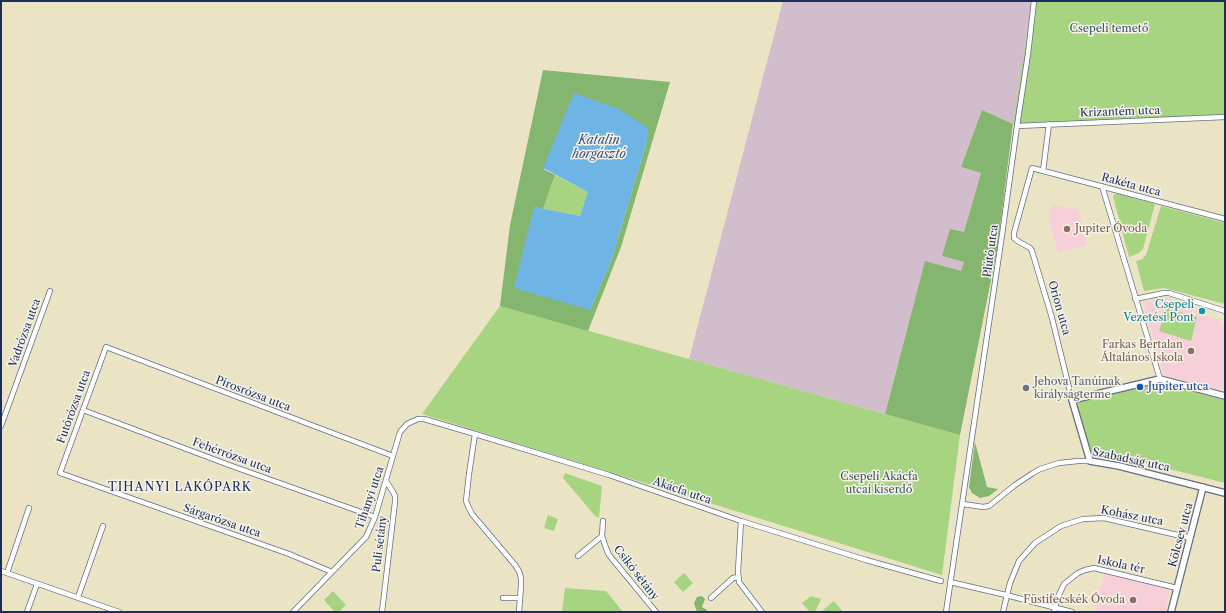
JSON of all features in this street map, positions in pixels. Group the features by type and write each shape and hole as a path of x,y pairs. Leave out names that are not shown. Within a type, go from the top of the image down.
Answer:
{"street":[{"name":"Plútó utca","path":"963,504 1028,54 1034,1"},
{"name":"Krizantém utca","path":"1017,126 1225,117"},
{"path":"1042,171 1049,124"},
{"name":"Rakéta utca","path":"1032,168 1225,219"},
{"name":"Orion utca","path":"1032,168 1014,233 1014,238 1030,248 1032,251 1052,318 1072,400 1090,461"},
{"path":"1102,186 1160,379"},
{"name":"Vadrózsa utca","path":"1,426 50,291"},
{"path":"1135,299 1169,293 1225,311"},
{"name":"Futórózsa utca","path":"60,473 106,347"},
{"name":"Pirosrózsa utca","path":"106,347 393,456"},
{"path":"1072,400 1160,379 1225,396"},
{"name":"Fehérrózsa utca","path":"83,410 229,466 375,517"},
{"name":"Akácfa utca","path":"418,419 424,418 609,475 741,522 866,560 941,580"},
{"name":"Tihanyi utca","path":"294,612 366,537 375,517 400,432 412,421 418,419"},
{"path":"475,434 466,501 472,514 515,564 521,578 519,612"},
{"name":"Szabadság utca","path":"963,504 983,507 989,506 1015,484 1033,472 1059,463 1078,461 1090,461 1119,466 1225,493"},
{"name":"Sárgarózsa utca","path":"60,473 282,552 332,572"},
{"name":"Puli sétány","path":"382,612 395,502 395,496 386,481"},
{"name":"Kölcsey utca","path":"1177,588 1204,487"},
{"path":"946,612 963,504"},
{"path":"7,573 30,508"},
{"name":"Kohász utca","path":"1003,612 1006,595 1013,573 1019,561 1035,542 1061,526 1082,519 1104,518 1190,538"},
{"name":"Csikó sétány","path":"603,521 602,536 609,555 656,612"},
{"path":"741,522 738,571 739,582 762,612"},
{"path":"78,597 103,526"},
{"path":"578,556 602,536"},
{"name":"Iskola tér","path":"1055,610 1058,597 1064,584 1078,573 1094,568 1177,588"},
{"path":"1,571 120,612"},
{"path":"711,598 733,578 738,577"},
{"path":"950,582 1006,595 1055,610 1072,612"},
{"path":"28,612 37,584"},
{"path":"1171,612 1177,588"},
{"path":"503,598 520,598"}],"shaded area":[{"path":"783,1 1032,1 1013,124 982,110 961,167 981,173 964,233 942,256 964,262 961,272 925,262 885,414 689,359"},
{"name":"Jupiter Óvoda","path":"1051,205 1078,209 1087,245 1058,253 1048,216"},
{"name":"Farkas Bertalan Általános Iskola","path":"1167,298 1204,311 1203,316 1221,320 1220,325 1225,327 1225,391 1164,375 1143,302"},
{"name":"Füstifecskék Óvoda","path":"1105,573 1171,589 1165,612 1094,612"}],"green space":[{"name":"Csepeli temető","path":"1032,1 1225,1 1225,117 1184,121 1013,124"},
{"path":"543,70 670,82 621,247 588,331 500,306 510,225","holes":["647,141 611,261 590,310 534,207 543,209 555,175 543,169"]},
{"path":"982,110 1013,124 997,250 960,435 885,414 925,261 961,271 964,262 942,256 950,229 964,232 981,173 961,167"},
{"path":"555,175 588,192 580,216 543,209"},
{"path":"1116,193 1155,204 1143,249 1139,253 1129,257 1113,197"},
{"path":"1161,206 1225,223 1225,304 1164,288 1144,291 1136,261 1142,259 1146,255"},
{"name":"Csepeli Akácfa utcai kiserdő","path":"500,306 960,435 942,575 422,414"},
{"path":"1166,308 1197,317 1191,341 1159,331"},
{"path":"1151,383 1164,384 1225,400 1225,483 1150,464 1093,453 1089,449 1077,403 1079,401"},
{"path":"975,442 987,487 998,489 989,496 980,498 972,493 969,487"},
{"path":"565,473 602,486 599,518 596,517 563,478"},
{"path":"548,515 558,519 554,531 544,528"},
{"path":"684,573 693,583 683,592 674,582"},
{"path":"565,588 606,591 623,612 562,612"},
{"path":"333,591 346,605 339,612 335,612 324,600"},
{"path":"702,596 705,599 702,607 707,610 707,612 697,612 694,603 697,597"},
{"path":"811,596 821,599 815,612 810,612 802,603"},
{"path":"834,601 843,612 825,612 823,610"}],"water":[{"name":"Katalin horgásztó","path":"574,93 619,109 648,128 647,141 611,261 590,310 514,288 534,207 580,216 588,192 543,168"}],"place":[{"name":"Jupiter Óvoda","path":"1067,229"},
{"name":"Csepeli Vezetési Pont","path":"1202,311"},
{"name":"Farkas Bertalan Általános Iskola","path":"1191,351"},
{"name":"Jupiter utca","path":"1140,387"},
{"name":"Jehova Tanúinak királyságterme","path":"1026,388"},
{"name":"Füstifecskék Óvoda","path":"1133,600"}],"district":[{"name":"TIHANYI LAKÓPARK","path":"180,488"}]}
